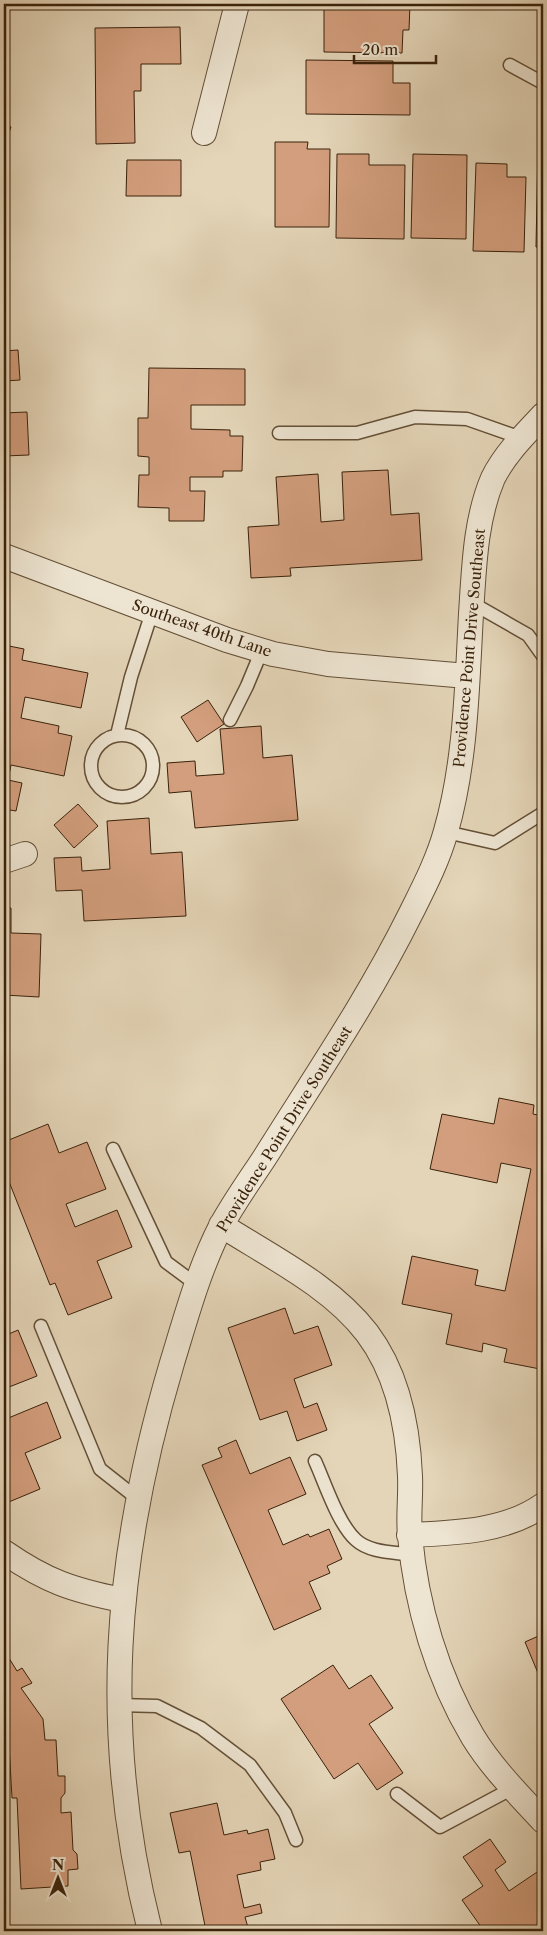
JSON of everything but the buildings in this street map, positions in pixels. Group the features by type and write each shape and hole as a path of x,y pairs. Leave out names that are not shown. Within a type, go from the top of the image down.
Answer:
{"street":[{"path":"204,133 237,4"},
{"name":"Providence Point Drive Southeast","path":"150,1931 130,1844 121,1769 118,1705 122,1600 138,1499 151,1433 197,1285 221,1225 364,999 423,890 446,832 466,719 472,603 481,515 494,477 521,438 543,415"},
{"name":"Southeast 40th Lane","path":"4,556 152,612 262,650 328,664 468,676"},
{"path":"221,1225 315,1286 342,1307 366,1332 381,1355 403,1409 410,1476 411,1545 422,1610 445,1681 474,1737 513,1788 543,1821"},
{"path":"411,1545 459,1532 496,1526 532,1513 543,1505"},
{"path":"4,1552 47,1580 122,1600"}],"lane":[{"path":"510,65 543,83"},
{"path":"278,433 357,433 415,417 468,419 521,438"},
{"path":"472,603 528,635 543,656"},
{"path":"117,735 131,677 152,612"},
{"path":"230,720 262,650"},
{"path":"117,735 127,735 145,744 153,763 148,782 142,790 123,797 112,796 103,791 91,774 93,753 98,744 107,738 117,735"},
{"path":"446,832 495,843 543,812"},
{"path":"113,1149 166,1262 197,1285"},
{"path":"41,1326 100,1469 138,1499"},
{"path":"315,1461 344,1523 357,1541 376,1550 411,1545"},
{"path":"118,1705 157,1706 201,1728 250,1765 285,1812 296,1840"},
{"path":"397,1794 440,1827 513,1788"}]}
